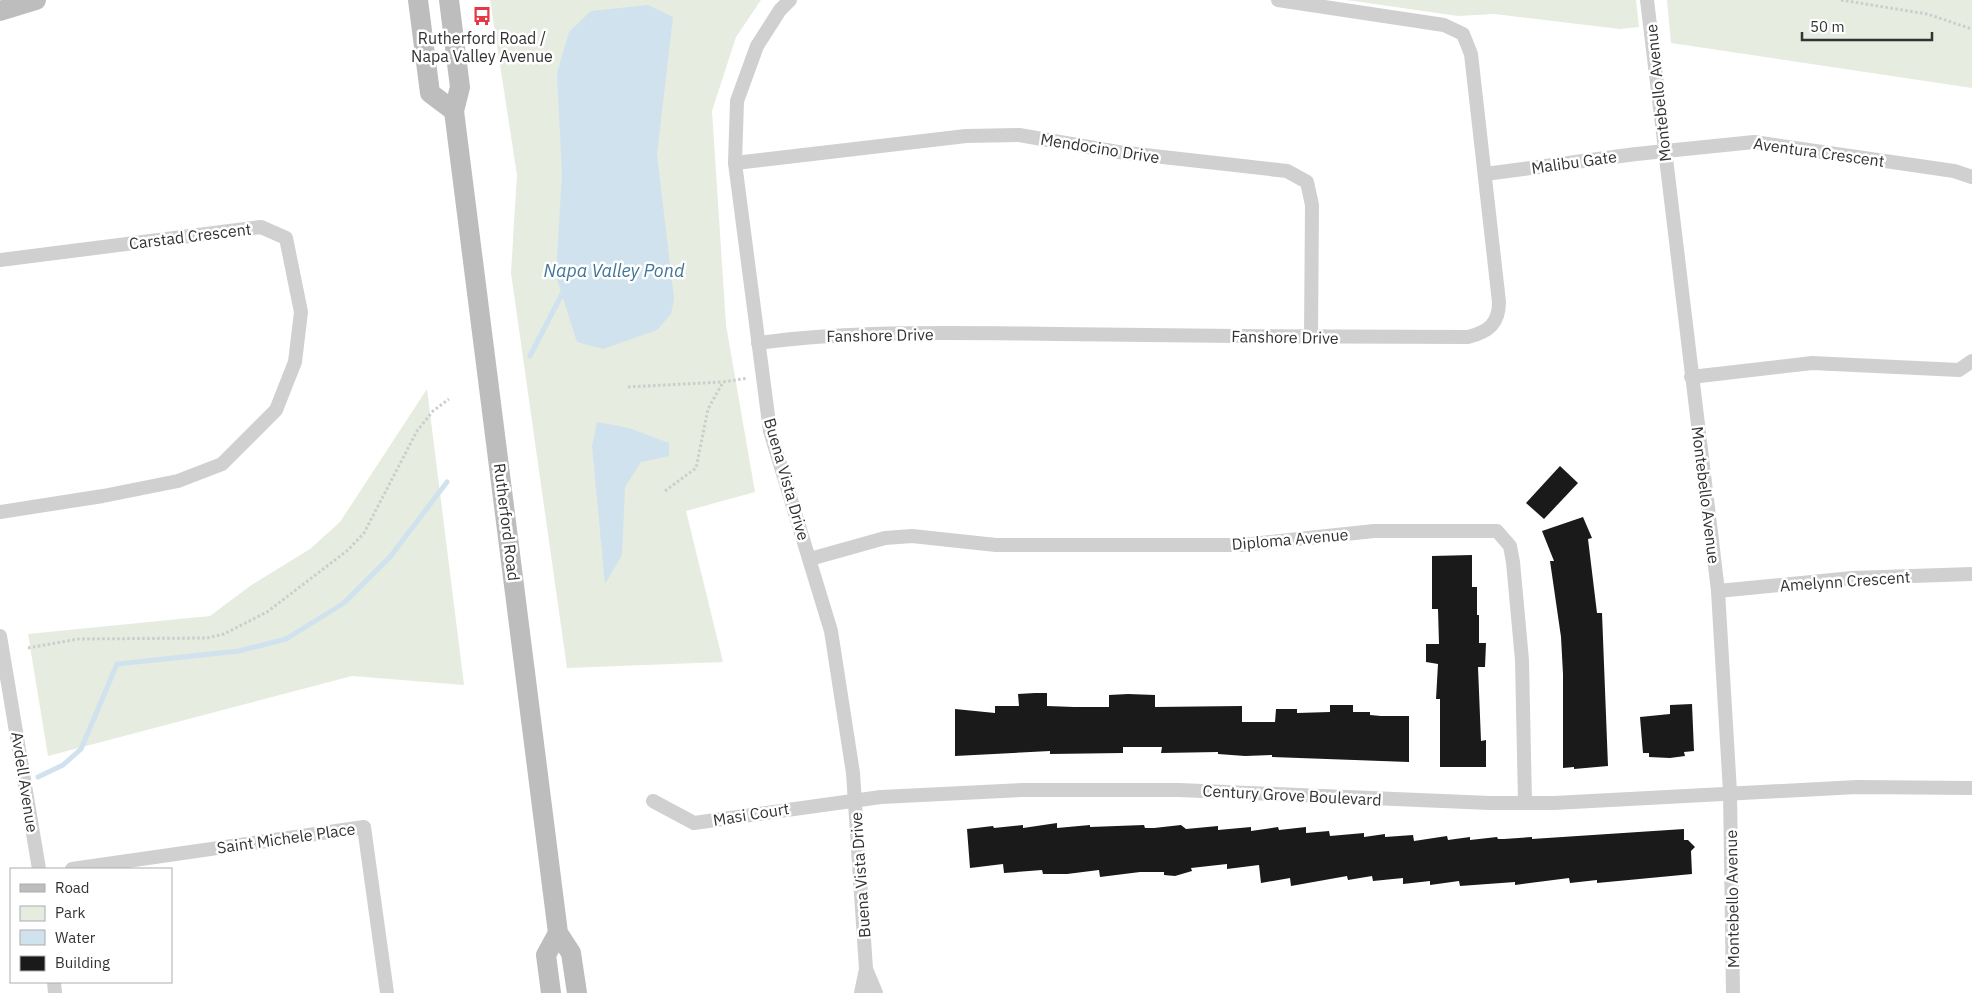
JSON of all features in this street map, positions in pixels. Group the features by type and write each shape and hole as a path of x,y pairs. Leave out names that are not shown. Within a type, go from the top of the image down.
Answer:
{"main road":[{"path":"0,11 36,0"},
{"path":"418,0 430,93 454,111"},
{"name":"Rutherford Road","path":"449,0 460,87 454,111 558,933 572,953 577,993"},
{"path":"551,993 546,955 558,933"}],"street":[{"name":"Buena Vista Drive","path":"790,0 780,10 757,46 737,101 735,163 770,431 831,631 853,773 866,968 861,993"},
{"name":"Fanshore Drive","path":"758,343 814,335 934,334 1310,338 1468,336 1484,333 1494,322 1499,312 1471,54 1463,34 1444,25 1278,0"},
{"name":"Montebello Avenue","path":"1647,0 1718,591 1730,792 1733,993"},
{"name":"Mendocino Drive","path":"735,163 966,136 1019,136 1145,155 1287,171 1307,182 1312,205 1310,338"},
{"name":"Aventura Crescent","path":"1664,151 1754,142 1954,171 1972,177"},
{"name":"Malibu Gate","path":"1485,174 1664,151"},
{"name":"Carstad Crescent","path":"0,260 261,227 286,238 301,312 295,362 276,410 222,464 178,480 103,496 0,512"},
{"path":"1691,377 1812,363 1959,370 1972,362"},
{"name":"Diploma Avenue","path":"810,559 877,539 912,536 996,544 1233,545 1300,540 1374,531 1497,531 1510,546 1513,562 1522,660 1525,802"},
{"name":"Amelynn Crescent","path":"1718,591 1852,578 1972,574"},
{"name":"Avdell Avenue","path":"0,636 39,868"},
{"path":"1730,792 1856,787 1972,788"},
{"name":"Century Grove Boulevard","path":"854,800 1022,790 1179,790 1418,801 1525,802 1730,792"},
{"name":"Masi Court","path":"653,801 694,823 854,800"},
{"name":"Saint Michele Place","path":"79,868 364,827 387,993"},
{"name":"Buena Vista Drive","path":"866,968 876,993"}],"path":[{"path":"1841,0 1919,12 1943,18 1972,29"},
{"path":"628,387 723,382 749,378"},
{"path":"665,492 696,468 708,409 723,382"},
{"path":"28,648 78,639 206,638 224,634 267,612 348,550 364,533 417,430 433,411 449,399"}],"green space":[{"path":"490,0 761,0 736,37 712,111 726,325 755,492 686,511 723,662 567,668 511,273 517,175"},
{"path":"1347,0 1636,0 1639,27 1620,29 1494,14 1458,16"},
{"path":"1667,0 1972,0 1972,88 1671,43"},
{"path":"427,389 464,685 352,676 48,756 28,634 210,616 250,586 310,549 340,522"}],"water":[{"name":"Napa Valley Pond","path":"648,5 673,17 657,154 674,299 671,314 657,330 603,349 577,342 556,276 562,174 557,73 569,32 591,11"},
{"path":"597,422 629,428 669,443 669,456 641,462 625,487 622,555 605,584 592,446"}],"building":[{"path":"1560,466 1578,483 1544,519 1526,503"},
{"path":"1583,517 1592,538 1588,539 1597,613 1602,613 1608,766 1574,769 1574,767 1563,768 1561,637 1550,561 1554,561 1542,531"},
{"path":"1472,555 1472,587 1477,587 1479,643 1486,643 1485,667 1478,667 1481,741 1486,740 1486,767 1440,767 1440,699 1436,699 1438,664 1426,662 1426,644 1439,644 1438,609 1432,609 1432,556"},
{"path":"1047,693 1047,706 1109,707 1109,695 1128,694 1155,695 1155,707 1242,706 1242,722 1275,722 1276,709 1297,709 1297,713 1330,712 1330,705 1353,705 1353,712 1370,712 1370,715 1381,716 1409,716 1409,762 1272,757 1272,755 1245,756 1218,754 1218,752 1161,753 1162,747 1123,747 1123,753 1050,754 1050,751 955,756 955,709 995,713 995,706 1019,706 1018,694"},
{"path":"1692,704 1694,751 1684,752 1685,756 1670,758 1649,757 1649,753 1643,753 1640,717 1670,714 1670,705"},
{"path":"1057,823 1057,828 1090,825 1090,827 1144,825 1145,828 1154,828 1181,825 1186,829 1218,826 1218,830 1251,827 1251,831 1278,827 1279,830 1306,827 1306,833 1329,831 1330,836 1364,833 1364,837 1385,834 1385,837 1413,835 1414,841 1447,836 1448,840 1470,837 1470,840 1497,837 1498,839 1504,839 1532,837 1532,839 1684,829 1684,840 1688,840 1695,847 1691,851 1692,874 1597,883 1597,880 1570,883 1569,878 1515,885 1515,882 1460,886 1459,881 1430,885 1430,881 1403,884 1403,878 1373,881 1372,876 1348,880 1347,876 1291,886 1290,878 1261,883 1259,865 1227,869 1227,864 1191,868 1192,871 1175,876 1164,875 1164,872 1140,872 1100,877 1099,870 1067,874 1043,874 1042,870 1004,873 1003,864 970,868 967,829 1023,825 1023,828"}],"waterway":[{"path":"530,356 562,294"},
{"path":"38,777 63,765 81,749 117,664 239,651 286,639 344,603 390,557 447,482"}],"place":[{"name":"Rutherford Road / Napa Valley Avenue","path":"482,16"}]}
